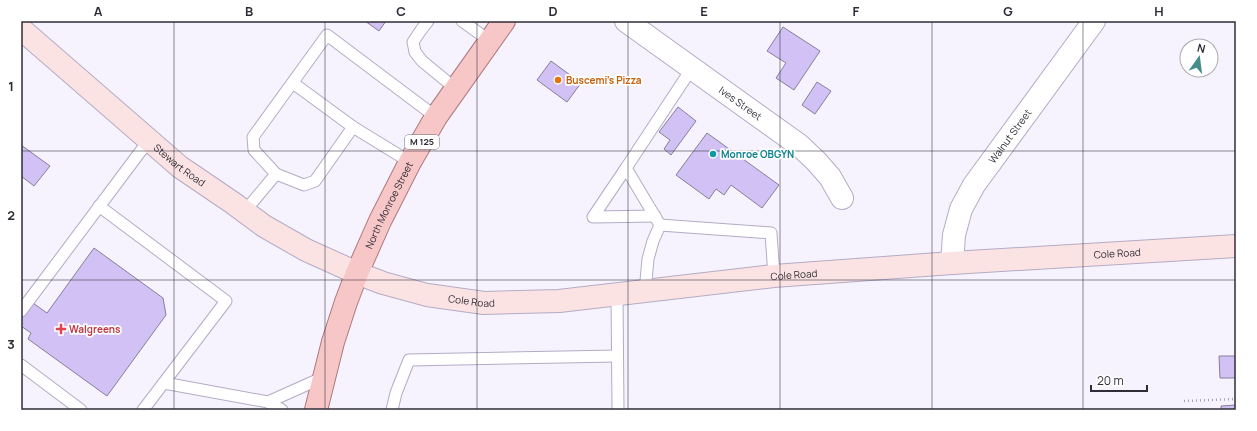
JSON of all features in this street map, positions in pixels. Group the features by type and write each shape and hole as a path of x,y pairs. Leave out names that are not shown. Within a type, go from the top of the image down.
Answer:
{"main road":[{"name":"North Monroe Street","path":"316,410 335,336 357,273 380,221 410,162 436,117 504,21"}],"street":[{"name":"Ives Street","path":"626,21 800,145 830,177 842,198"},
{"name":"Walnut Street","path":"952,263 954,235 961,209 974,185 1094,21"},
{"name":"Stewart Road","path":"21,29 180,167 245,211 264,226 306,250 357,273"},
{"name":"Cole Road","path":"357,273 383,283 427,295 484,303 559,301 774,276 952,263 1236,246"}],"lane":[{"path":"428,21 413,42 415,52 422,61 456,89"},
{"path":"462,21 490,41"},
{"path":"353,127 315,181 304,185 276,174 254,150 253,137 327,35 436,117"},
{"path":"692,68 593,217 657,220 771,233 774,276"},
{"path":"293,83 353,127 410,162"},
{"path":"21,311 98,206 149,140"},
{"path":"626,168 657,220 648,260 645,292"},
{"path":"245,211 276,174"},
{"path":"98,206 226,301 143,410"},
{"path":"617,295 618,410"},
{"path":"392,410 396,392 409,360 617,356"},
{"path":"21,365 81,410"},
{"path":"268,402 324,377"},
{"path":"164,383 268,402 282,410"}],"path":[{"path":"1184,401 1236,399"}],"building":[{"path":"365,21 386,21 379,31"},
{"path":"783,27 820,51 794,90 776,78 786,63 767,51"},
{"path":"551,61 581,83 567,102 537,80"},
{"path":"817,82 831,91 815,114 802,105"},
{"path":"678,107 696,121 671,155 664,149 670,140 659,132"},
{"name":"Monroe OBGYN","path":"707,133 779,185 762,208 731,185 724,195 716,189 709,199 676,175"},
{"path":"21,145 50,166 34,186 21,176"},
{"name":"Walgreens","path":"94,248 163,298 166,315 107,396 28,339 31,333 21,326 21,319 33,303 47,313"},
{"path":"1219,356 1236,356 1236,378 1220,378"},
{"path":"1236,405 1236,410 1221,410 1221,406"}],"place":[{"name":"Buscemi's Pizza","path":"558,80"},
{"name":"Monroe OBGYN","path":"713,154"},
{"name":"Walgreens","path":"61,329"}]}
